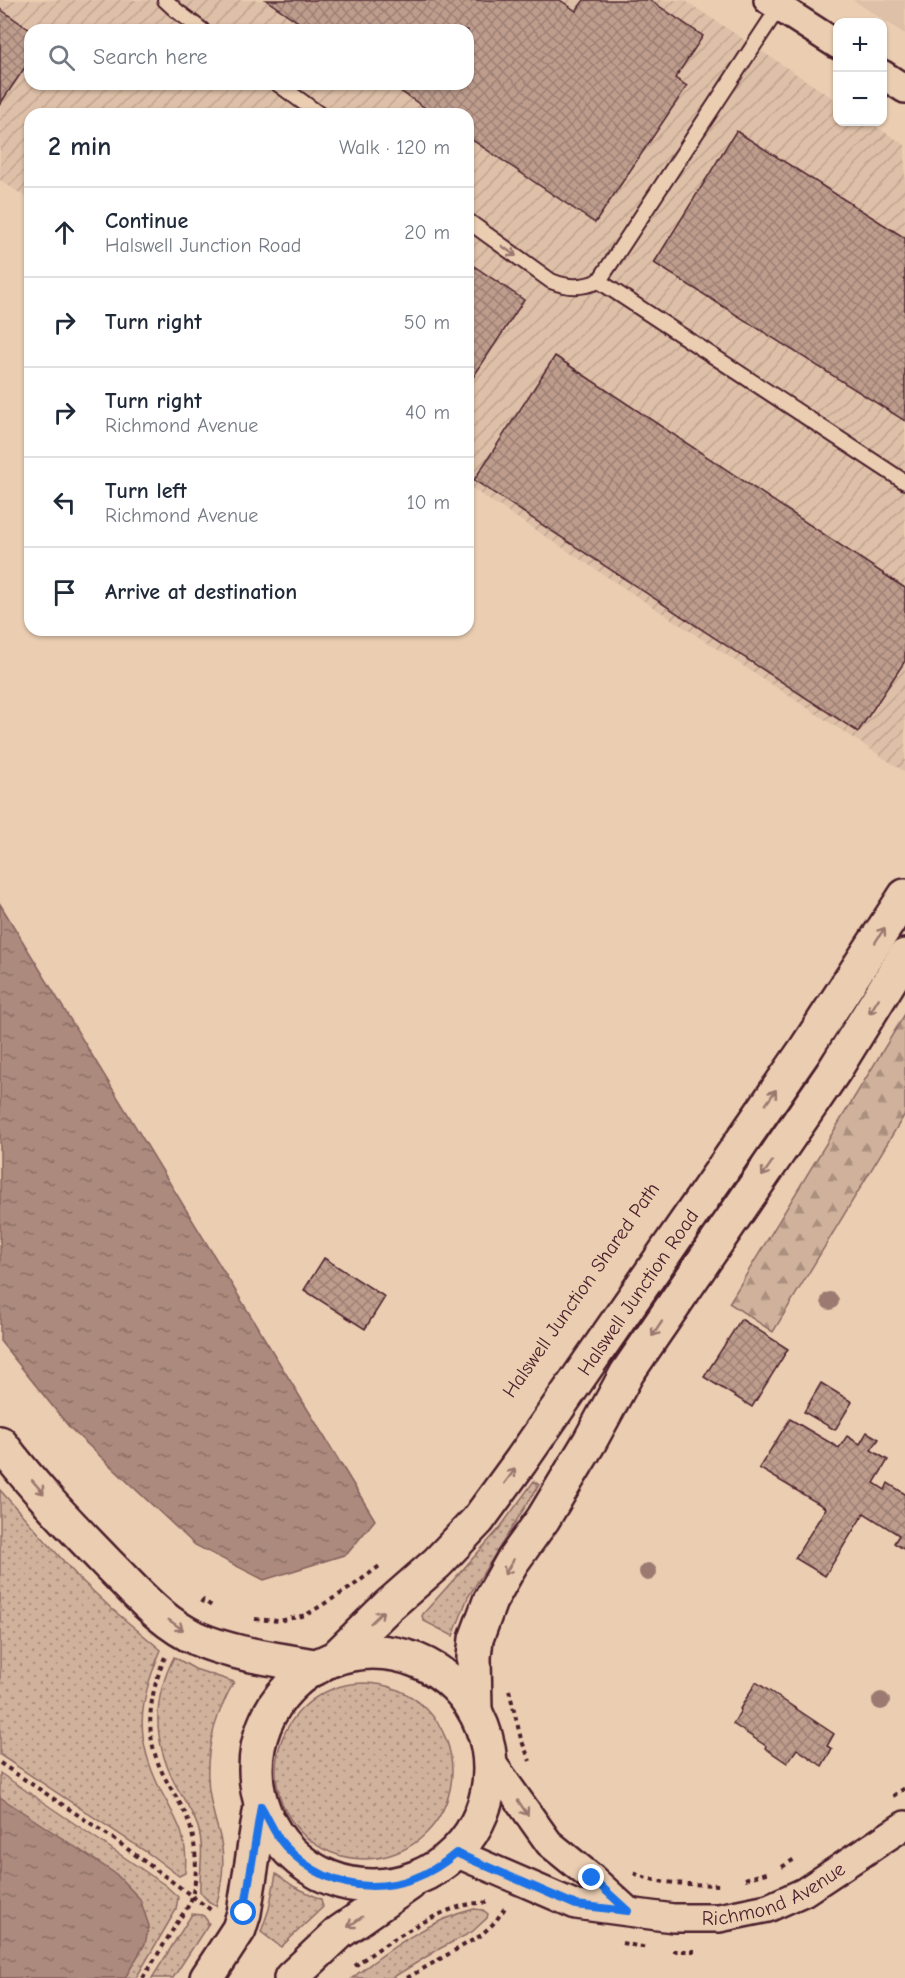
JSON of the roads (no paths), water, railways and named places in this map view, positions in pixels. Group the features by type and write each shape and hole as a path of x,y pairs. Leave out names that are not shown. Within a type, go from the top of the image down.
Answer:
{"main road":[{"name":"Halswell Junction Road","path":"261,1806 255,1770 261,1734 277,1701 303,1675 327,1662 437,1563 478,1520 805,1050 905,896"},
{"name":"Halswell Junction Road","path":"474,1711 476,1639 490,1602 512,1562 555,1499 627,1373 834,1071 905,956"},
{"path":"0,1443 77,1532 143,1600 173,1624 196,1638 225,1648 327,1662 357,1653 380,1652 403,1656 425,1664 444,1676 461,1692 474,1711 485,1734 490,1760 487,1794 476,1826 456,1853 340,1932 291,1978"},
{"path":"261,1806 284,1845 312,1870 347,1884 384,1886 420,1877"},
{"path":"207,1978 238,1929 244,1913 261,1806"}],"street":[{"path":"774,4 833,42"},
{"path":"887,77 905,89"},
{"path":"490,1760 549,1843 628,1911"},
{"name":"Richmond Avenue","path":"456,1853 576,1905 673,1918 719,1918 768,1908 804,1892 905,1826"}],"lane":[{"path":"165,0 194,24"},
{"path":"474,225 561,285 585,286 599,281 774,4"},
{"path":"286,90 311,108"},
{"path":"599,281 905,482"}],"water":[{"path":"0,904 375,1520 347,1554 264,1580 195,1545 70,1428 0,1341"},
{"path":"0,1797 116,1874 140,1899 149,1926 145,1944 125,1978 0,1978"}]}
